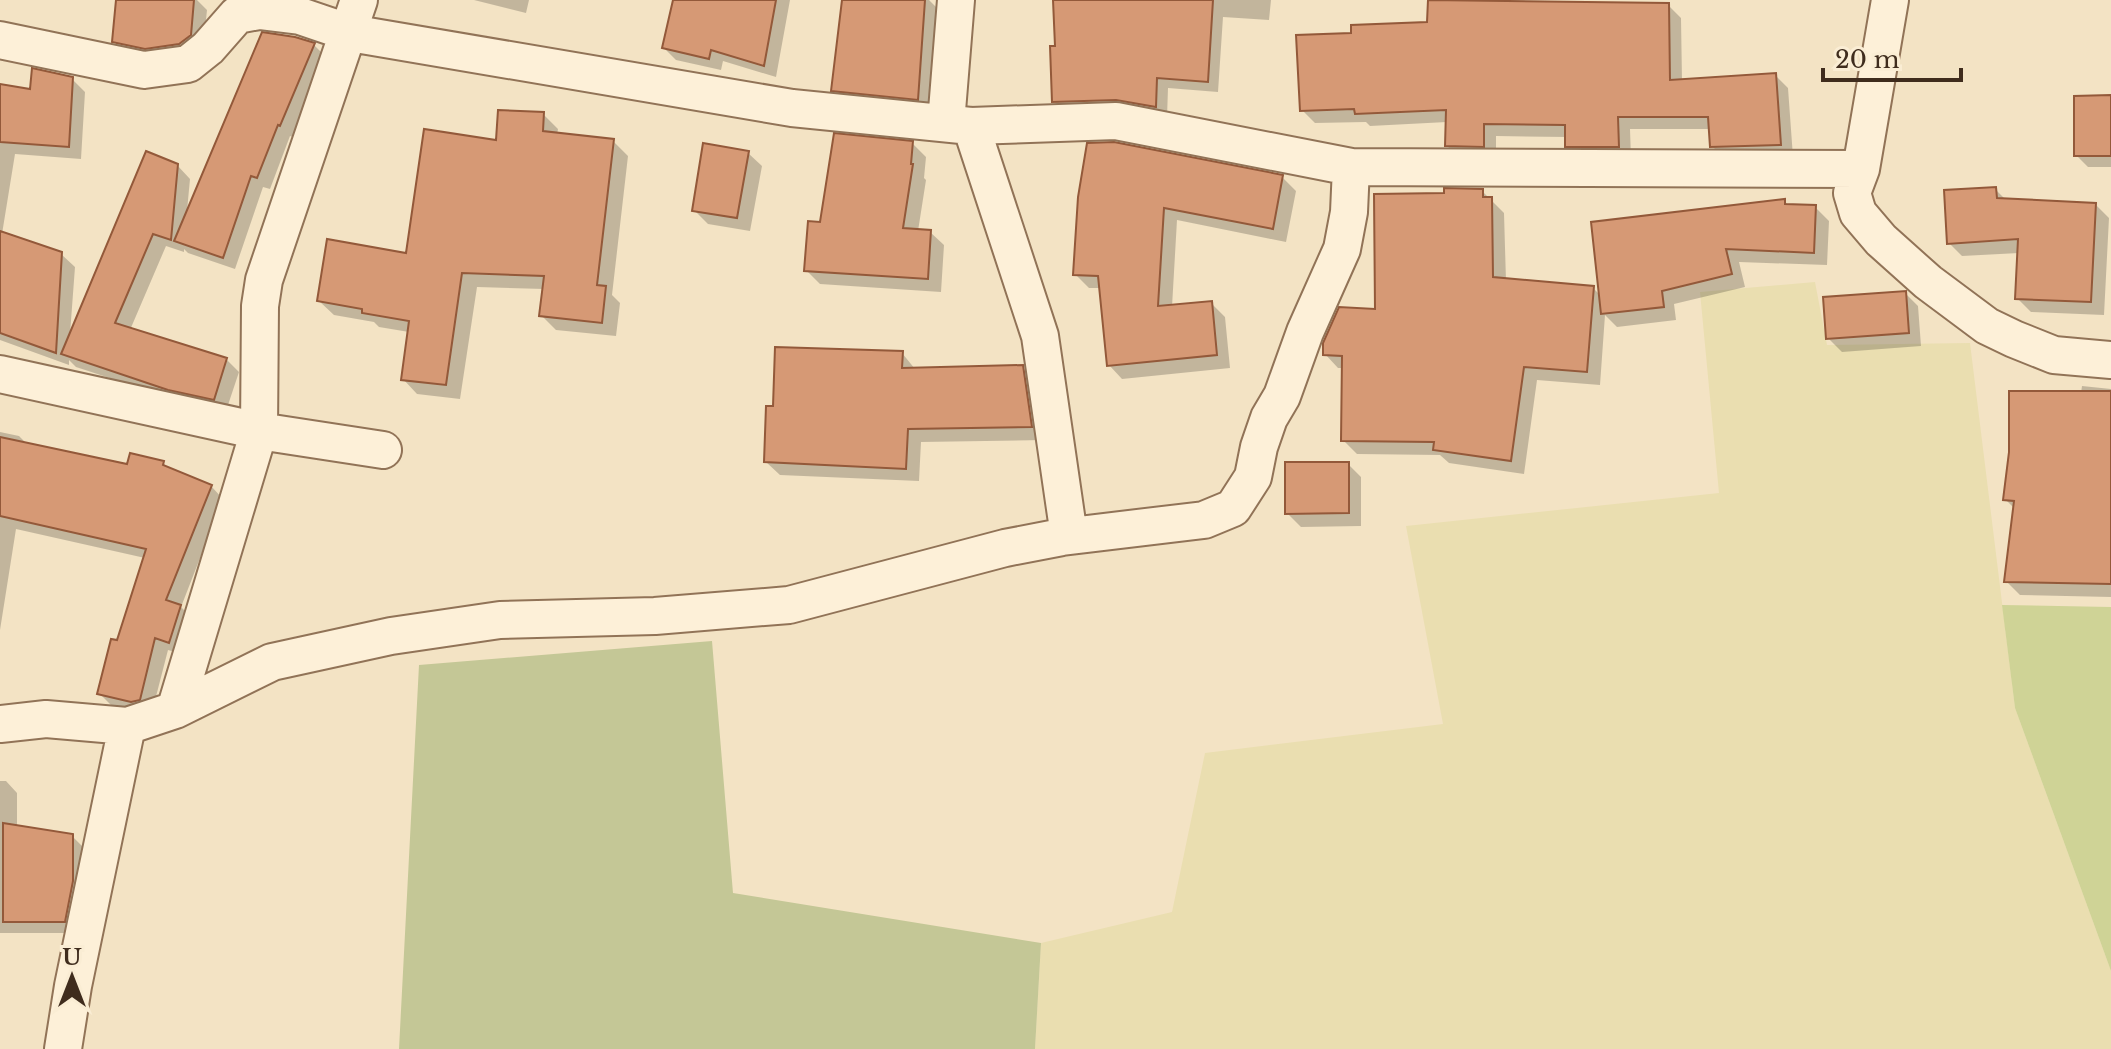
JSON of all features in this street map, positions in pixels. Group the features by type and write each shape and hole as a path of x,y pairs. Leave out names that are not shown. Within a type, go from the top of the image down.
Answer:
{"street":[{"path":"956,0 959,124 1040,336 1069,536"},
{"path":"1890,0 1861,169 1852,193 1858,213 1881,240 1928,282 1987,326 2054,355 2111,360"},
{"path":"0,40 144,70 188,64 208,48 237,15 259,11 300,16 354,16 792,108 959,124 1116,121 1351,167 1861,169"},
{"path":"175,710 259,431 260,306 264,280 354,16"},
{"path":"0,724 46,719 127,726 175,710 272,662 391,636 500,620 655,616 789,605 1005,548 1069,536 1204,520 1233,508 1253,477 1269,418 1282,396 1305,332 1342,249 1349,212 1351,167"},
{"path":"0,374 259,431 383,450"},
{"path":"63,1049 73,986 127,726"}],"shaded area":[{"path":"1815,282 1827,345 1970,343 2015,708 2111,971 2111,1049 1035,1049 1041,943 1172,912 1205,753 1443,724 1406,526 1719,493 1700,292"}],"green space":[{"path":"2002,605 2111,607 2111,971 2015,708"},
{"path":"712,641 733,893 1041,943 1035,1049 399,1049 419,665"}],"building":[{"path":"116,0 194,0 191,35 179,44 145,49 112,42"},
{"path":"673,0 776,0 764,66 711,50 709,59 662,48"},
{"path":"842,0 925,0 918,100 831,91"},
{"path":"1053,0 1213,0 1208,82 1157,78 1156,107 1116,100 1052,102 1050,46 1055,46"},
{"path":"1428,0 1669,3 1670,80 1776,73 1781,145 1710,147 1708,117 1618,117 1619,147 1565,147 1565,125 1484,124 1484,147 1445,146 1446,110 1355,114 1354,109 1300,111 1296,35 1351,33 1351,25 1427,22"},
{"path":"262,32 315,43 257,178 251,176 223,258 174,241"},
{"path":"32,68 73,77 69,147 0,142 0,84 30,89"},
{"path":"2111,95 2111,156 2074,156 2074,96"},
{"path":"498,110 544,112 543,131 614,139 597,285 606,286 602,323 539,316 544,276 462,273 446,385 401,380 409,321 317,301 327,239 406,253 424,129 496,140"},
{"path":"834,133 913,141 913,164 903,228 931,230 928,279 804,271 808,221 820,222"},
{"path":"1114,142 1283,175 1273,229 1164,208 1158,306 1212,301 1217,355 1107,366 1098,276 1073,275 1078,197 1087,143"},
{"path":"703,143 749,151 737,218 692,211"},
{"path":"146,151 178,164 171,240 153,234 115,323 227,358 214,400 168,390 61,354"},
{"path":"1996,187 1997,198 2096,203 2091,302 2015,299 2018,239 1947,244 1944,190"},
{"path":"1444,188 1483,189 1483,197 1492,197 1493,277 1594,286 1587,372 1524,367 1511,461 1433,450 1434,442 1341,441 1342,356 1323,355 1323,343 1339,307 1375,309 1374,194 1444,193"},
{"path":"1785,199 1785,204 1816,205 1814,253 1726,249 1732,274 1662,291 1664,307 1601,314 1591,222"},
{"path":"0,231 62,252 56,353 0,333"},
{"path":"1906,291 1909,333 1826,339 1823,297"},
{"path":"775,347 903,351 902,368 1023,365 1032,427 908,429 906,469 764,462 766,406 773,406"},
{"path":"2009,391 2111,391 2111,584 2004,582 2014,501 2003,500 2009,452"},
{"path":"0,437 127,464 130,453 164,461 163,465 212,485 166,600 181,605 169,643 155,638 140,700 131,702 97,694 111,639 117,640 146,549 0,516"},
{"path":"1285,462 1349,462 1349,513 1285,514"},
{"path":"3,823 73,834 73,881 65,922 3,922"}]}
